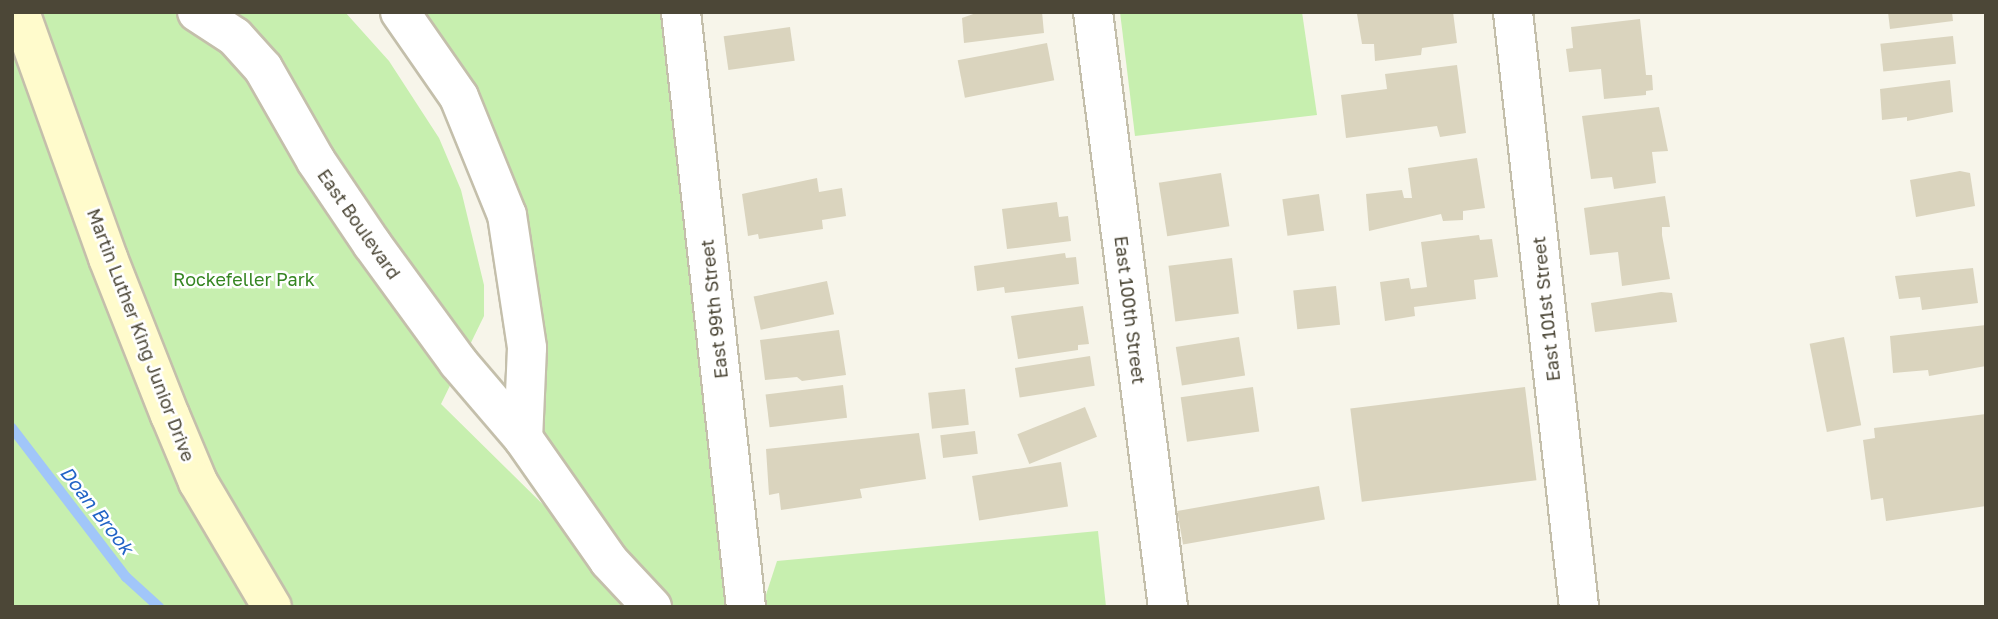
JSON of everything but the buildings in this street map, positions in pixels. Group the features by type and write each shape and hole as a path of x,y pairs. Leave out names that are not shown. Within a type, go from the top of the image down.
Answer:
{"main road":[{"name":"Martin Luther King Junior Drive","path":"20,12 108,258 198,482 272,607"}],"street":[{"name":"East Boulevard","path":"197,12 235,37 263,68 316,161 372,244 458,362 523,438 603,553 652,607"},
{"path":"400,12 459,97 506,215 526,335 523,438"},
{"name":"East 99th Street","path":"681,12 747,607"},
{"name":"East 100th Street","path":"1093,12 1168,607"},
{"name":"East 101st Street","path":"1513,12 1579,607"}],"green space":[{"name":"Rockefeller Park","path":"12,12 345,12 389,61 439,138 461,190 484,285 484,316 441,404 647,607 12,607"},
{"path":"400,12 681,12 746,607 652,607 523,438 516,257"},
{"path":"1120,12 1302,12 1317,115 1135,136"},
{"path":"1098,531 1106,607 762,607 777,561"}],"waterway":[{"name":"Doan Brook","path":"12,428 126,577 159,607"}]}
